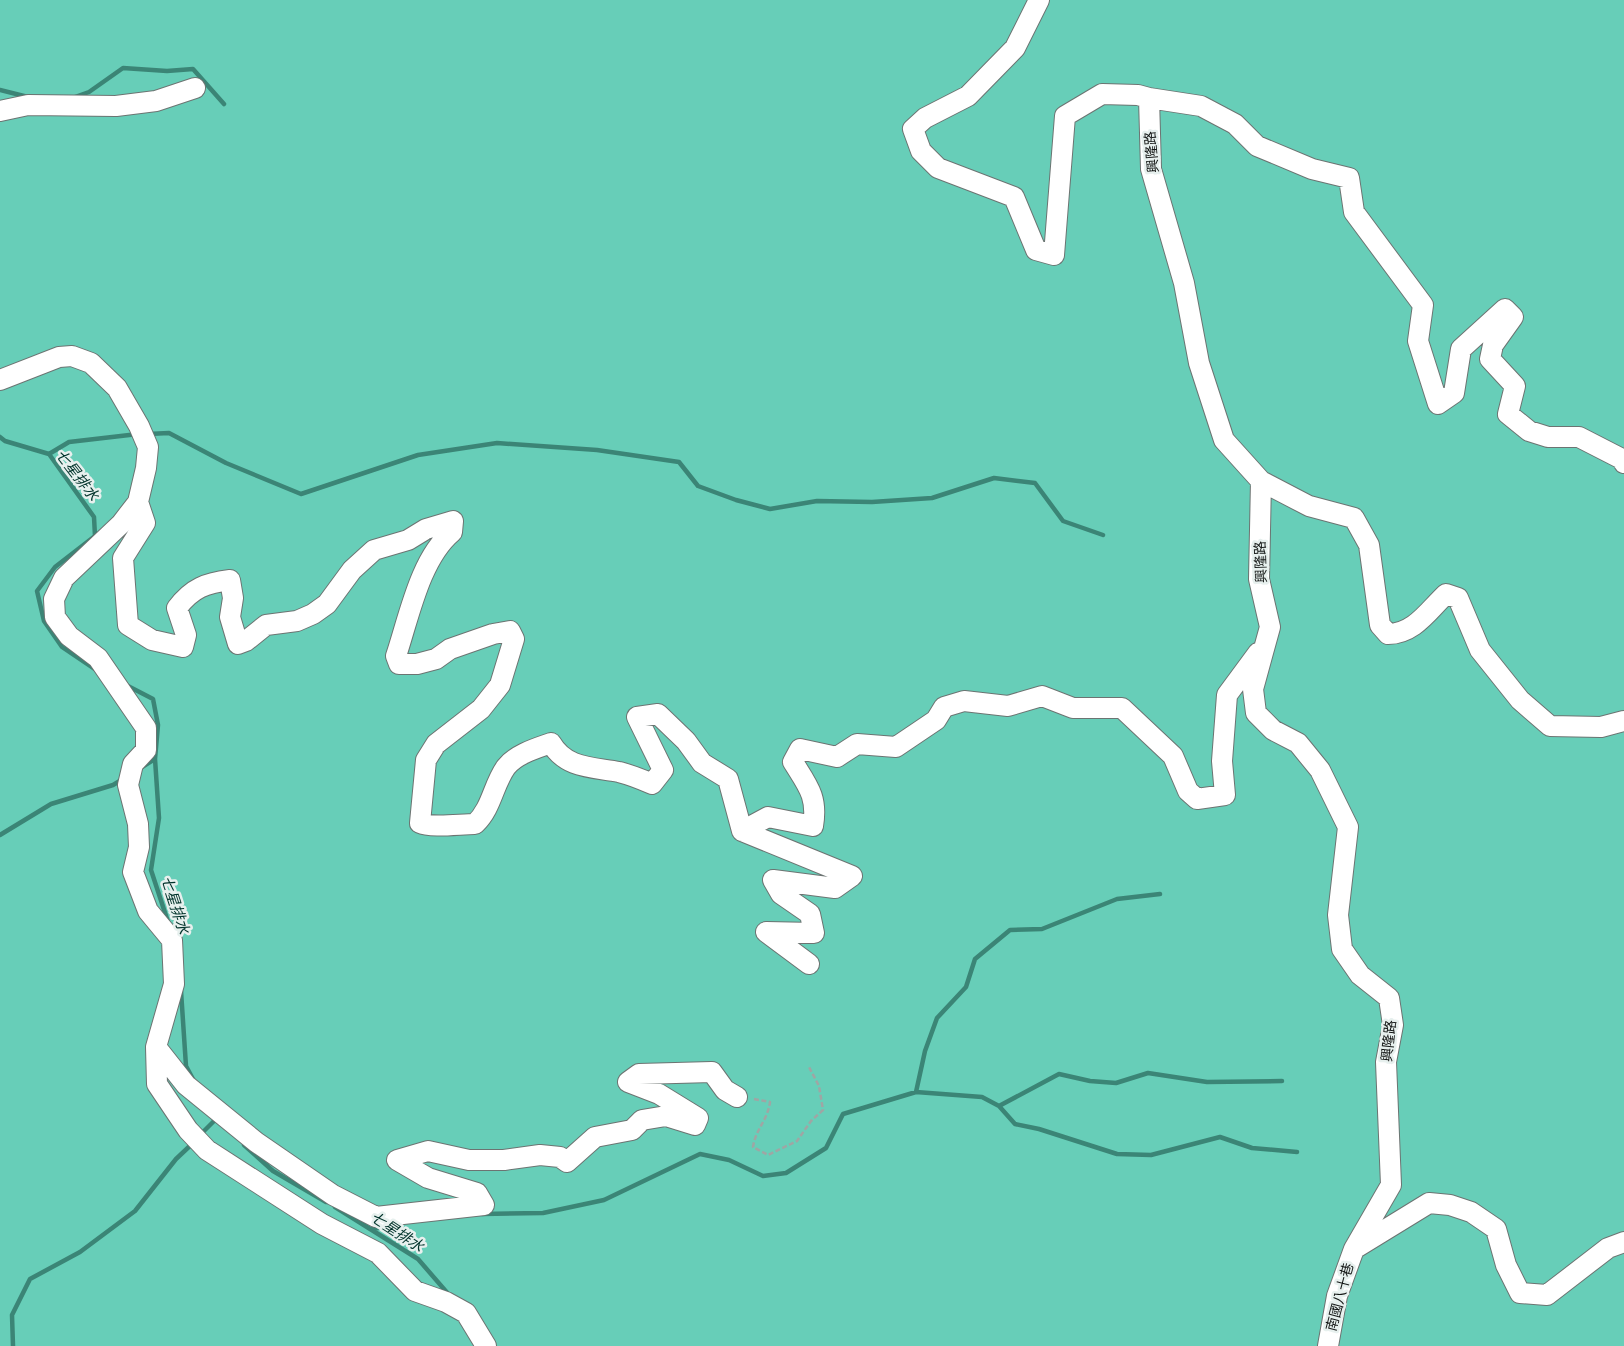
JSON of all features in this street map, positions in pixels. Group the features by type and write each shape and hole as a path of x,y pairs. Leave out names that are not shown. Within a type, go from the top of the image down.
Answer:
{"street":[{"path":"1039,0 1035,3 1015,48 968,96 925,118 913,128 921,151 938,168 1014,197 1036,250 1054,255 1060,152 1065,116 1102,94 1138,95 1202,106 1235,124 1257,146 1312,169 1349,178 1354,212 1423,304 1418,341 1438,404 1454,393 1462,349 1505,309 1513,317 1493,345 1490,359 1515,386 1508,414 1529,431 1548,437 1580,438 1622,460 1624,463"},
{"path":"0,111 28,105 116,106 156,101 196,88"},
{"name":"興隆路","path":"1149,98 1151,169 1184,283 1199,363 1224,440 1261,481 1260,580 1270,627 1252,689 1256,713 1273,730 1298,743 1320,770 1348,827 1338,915 1342,949 1360,975 1389,998 1393,1025 1386,1062 1391,1185 1354,1249"},
{"path":"0,380 59,357 72,356 91,363 117,388 139,426 148,447 146,468 138,502 121,524 64,578 54,598 54,617 69,636 98,658 146,728 146,750 132,764 128,785 138,824 139,847 133,872 148,911 172,940 174,984 156,1047 157,1084 188,1130 207,1150 322,1224 378,1253 414,1291 446,1302 466,1313 486,1346"},
{"path":"1261,481 1309,506 1354,518 1369,545 1380,624 1388,634 1401,634 1414,626 1446,594 1458,598 1480,650 1520,700 1550,726 1601,728 1624,721"},
{"path":"138,502 145,523 124,558 128,625 152,640 184,647 186,635 177,608 186,596 209,583 230,580 233,598 230,616 238,644 246,642 266,625 297,621 313,614 328,604 352,570 374,550 408,540 426,529 453,521 452,532 434,551 422,579 396,656 399,664 417,664 436,659 450,649 493,634 510,631 514,640 500,684 481,709 436,744 426,760 420,822 428,826 454,823 475,824 485,814 507,766 529,751 551,743 557,754 574,765 634,776 652,784 663,770 637,717 658,714 686,741 702,763 728,779 742,831"},
{"path":"742,831 768,817 813,826 816,809 812,791 793,762 800,749 837,757 857,744 896,747 936,720 944,707 964,701 1008,706 1042,696 1073,708 1122,708 1173,756 1188,792 1197,799 1225,795 1222,761 1227,695 1265,644"},
{"path":"742,831 852,876 835,888 773,880 781,894 810,914 814,933 766,932 808,964"},
{"path":"156,1047 186,1086 256,1142 333,1194 376,1217 484,1205 477,1193 428,1178 397,1160 428,1151 469,1160 504,1160 540,1155 560,1157 567,1162 595,1137 632,1130 642,1120 666,1116 695,1125 698,1118 659,1094 628,1082 639,1074 712,1072 725,1090 737,1097"},
{"path":"1354,1249 1429,1203 1450,1205 1470,1212 1496,1229 1506,1265 1520,1293 1546,1295 1608,1248 1624,1242"},
{"name":"南國八十巷","path":"1328,1346 1337,1296 1354,1249"}],"path":[{"path":"737,1097 770,1102 768,1117 755,1134 754,1147 768,1155 797,1141 811,1121 823,1110 819,1086 809,1067"}],"green space":[{"path":"0,0 1624,0 1624,1346 0,1346"}],"waterway":[{"path":"75,97 89,92 123,68 167,71 193,69 224,104"},
{"path":"0,90 28,97"},
{"path":"148,434 169,433 226,463 301,494 418,455 497,443 597,450 679,462 698,486 736,500 770,509 817,501 872,502 932,498 994,478 1035,483 1063,521 1103,535"},
{"path":"49,454 69,442 138,434"},
{"name":"七星排水","path":"0,437 5,441 49,454 94,517 95,536 55,567 37,591 44,621 62,647 99,672"},
{"name":"七星排水","path":"126,685 153,699 158,725 155,759 159,818 151,870 169,925"},
{"path":"142,767 155,759"},
{"path":"0,835 51,804 113,785 123,779"},
{"path":"916,1092 925,1051 937,1018 966,987 975,959 1010,930 1042,929 1117,899 1160,894"},
{"name":"七星排水","path":"181,991 186,1066 194,1081"},
{"path":"482,1214 543,1213 604,1200 700,1154 729,1160 763,1176 786,1173 826,1148 843,1114 916,1092 982,1097 999,1106 1059,1074 1090,1081 1116,1083 1148,1073 1207,1082 1282,1081"},
{"path":"999,1106 1015,1124 1039,1129 1117,1154 1151,1155 1220,1137 1252,1148 1297,1152"},
{"path":"200,1135 216,1119"},
{"path":"13,1346 12,1315 30,1279 80,1252 135,1211 176,1159 193,1143"},
{"name":"七星排水","path":"244,1145 273,1171 326,1202"},
{"name":"七星排水","path":"335,1207 418,1259 450,1296"},
{"path":"373,1229 396,1224"}]}
